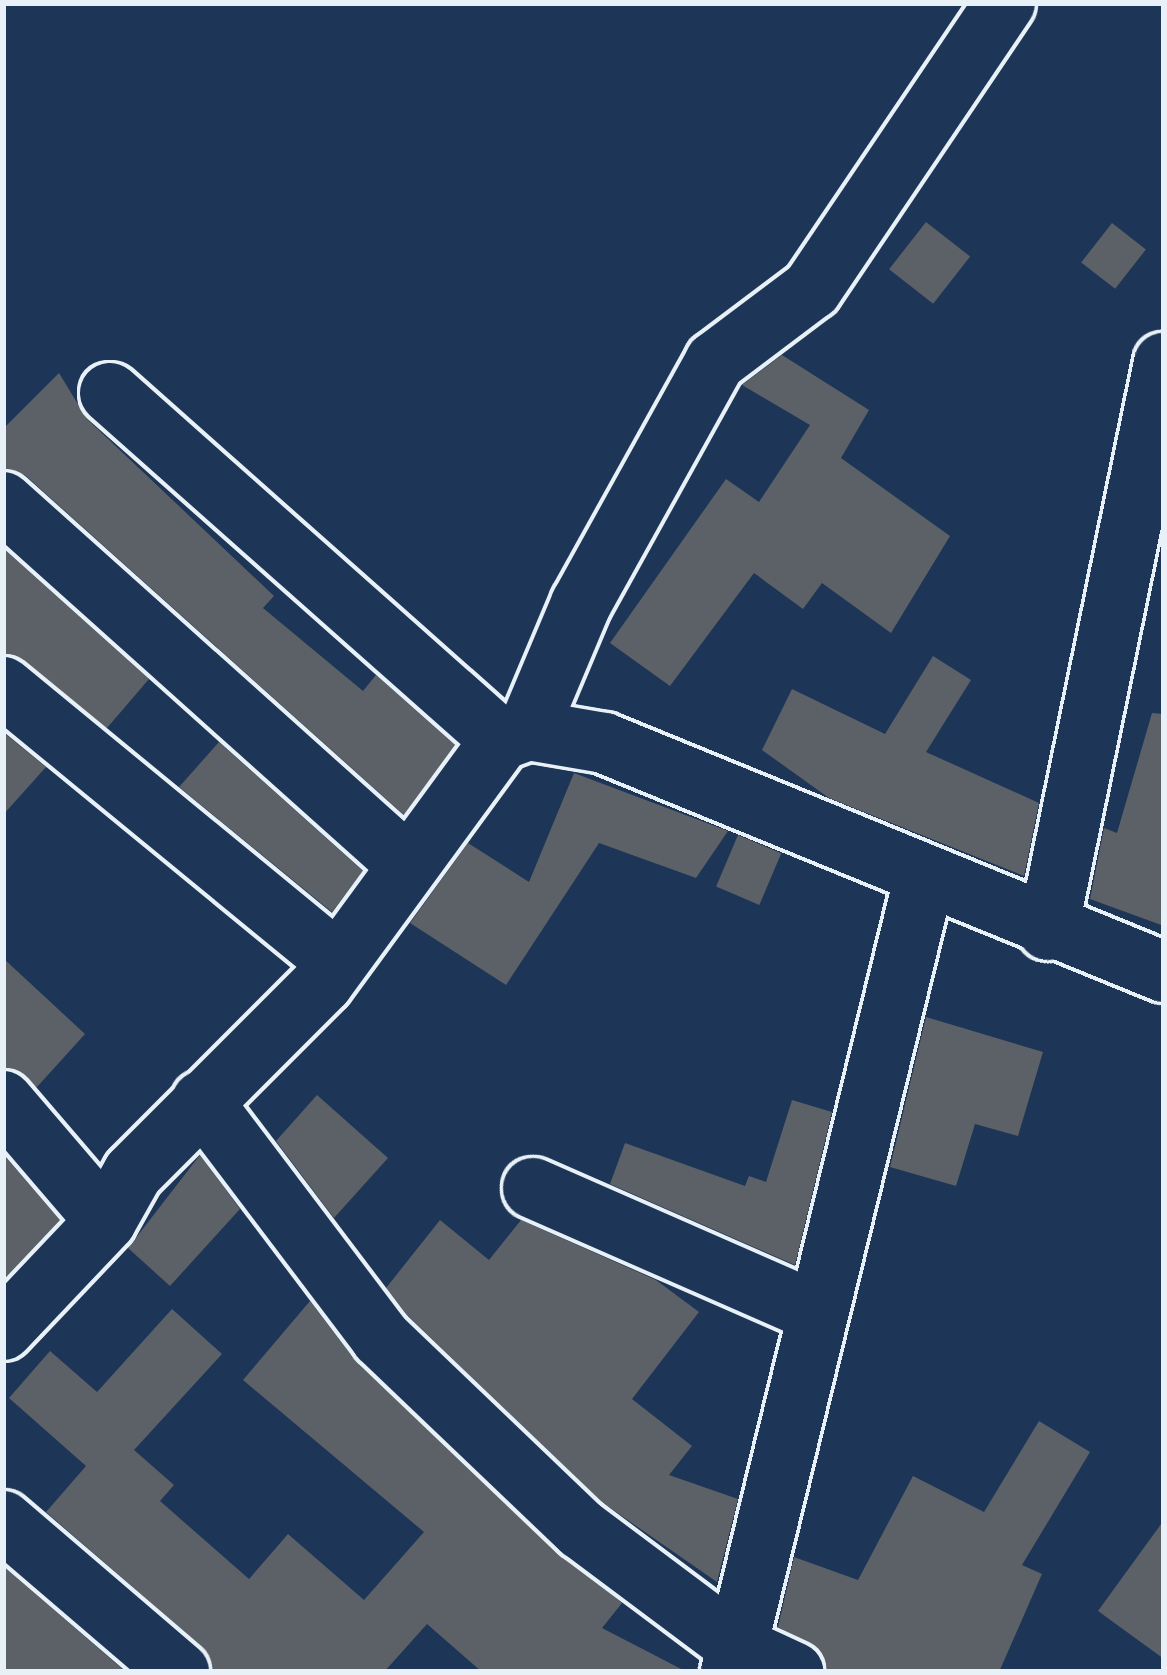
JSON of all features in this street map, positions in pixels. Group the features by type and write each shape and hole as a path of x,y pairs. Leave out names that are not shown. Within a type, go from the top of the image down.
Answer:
{"street":[{"path":"3,1330 106,1221 134,1173 338,962 408,865 515,735 581,604 715,362 812,289 1005,3"},
{"path":"1048,930 1164,363"},
{"path":"110,393 515,735 604,743 1048,930 1164,972"},
{"path":"3,502 408,865"},
{"path":"3,687 338,962"},
{"path":"735,1659 925,875"},
{"path":"3,1101 106,1221"},
{"path":"202,1101 381,1337 580,1529 735,1659 793,1672"},
{"path":"533,1188 816,1312"},
{"path":"3,1521 179,1672"}],"building":[{"path":"926,222 970,256 933,304 889,269"},
{"path":"1112,223 1146,249 1115,289 1081,262"},
{"path":"782,355 869,410 841,458 950,536 891,633 822,583 803,609 754,573 670,686 610,643 726,479 759,502 810,425 742,385"},
{"path":"59,373 87,419 274,596 263,608 363,691 376,675 455,745 404,815 26,476 3,468 3,429"},
{"path":"3,548 149,679 107,728 3,653"},
{"path":"933,656 971,680 926,752 1039,803 1024,876 829,798 762,750 792,689 885,734"},
{"path":"1152,713 1164,714 1164,926 1090,899 1104,828 1117,833"},
{"path":"3,732 46,767 3,815"},
{"path":"219,742 363,871 332,912 179,787"},
{"path":"574,773 728,831 696,878 599,843 506,985 410,923 468,843 529,882"},
{"path":"738,835 781,853 759,905 716,887"},
{"path":"3,958 85,1034 37,1087 3,1067"},
{"path":"926,1017 1043,1052 1018,1136 975,1124 956,1186 890,1167"},
{"path":"317,1095 388,1158 334,1218 276,1141"},
{"path":"792,1100 832,1112 795,1265 610,1184 625,1143 745,1186 749,1176 766,1182"},
{"path":"3,1154 60,1220 3,1280"},
{"path":"200,1155 240,1209 170,1286 128,1248"},
{"path":"440,1220 489,1260 521,1220 656,1280 699,1312 632,1399 692,1446 669,1475 738,1499 717,1582 603,1503 407,1315 386,1288"},
{"path":"310,1301 357,1363 622,1603 602,1628 687,1672 482,1672 427,1624 384,1672 213,1672 201,1646 46,1512 86,1466 9,1398 50,1351 97,1392 172,1309 222,1354 134,1450 174,1485 160,1501 249,1579 288,1534 364,1600 424,1532 243,1380"},
{"path":"1039,1421 1090,1452 1022,1565 1042,1574 999,1672 827,1672 820,1651 778,1627 794,1557 858,1580 913,1476 984,1512"},
{"path":"1164,1520 1164,1659 1098,1611"},
{"path":"3,1566 126,1672 3,1672"}]}
